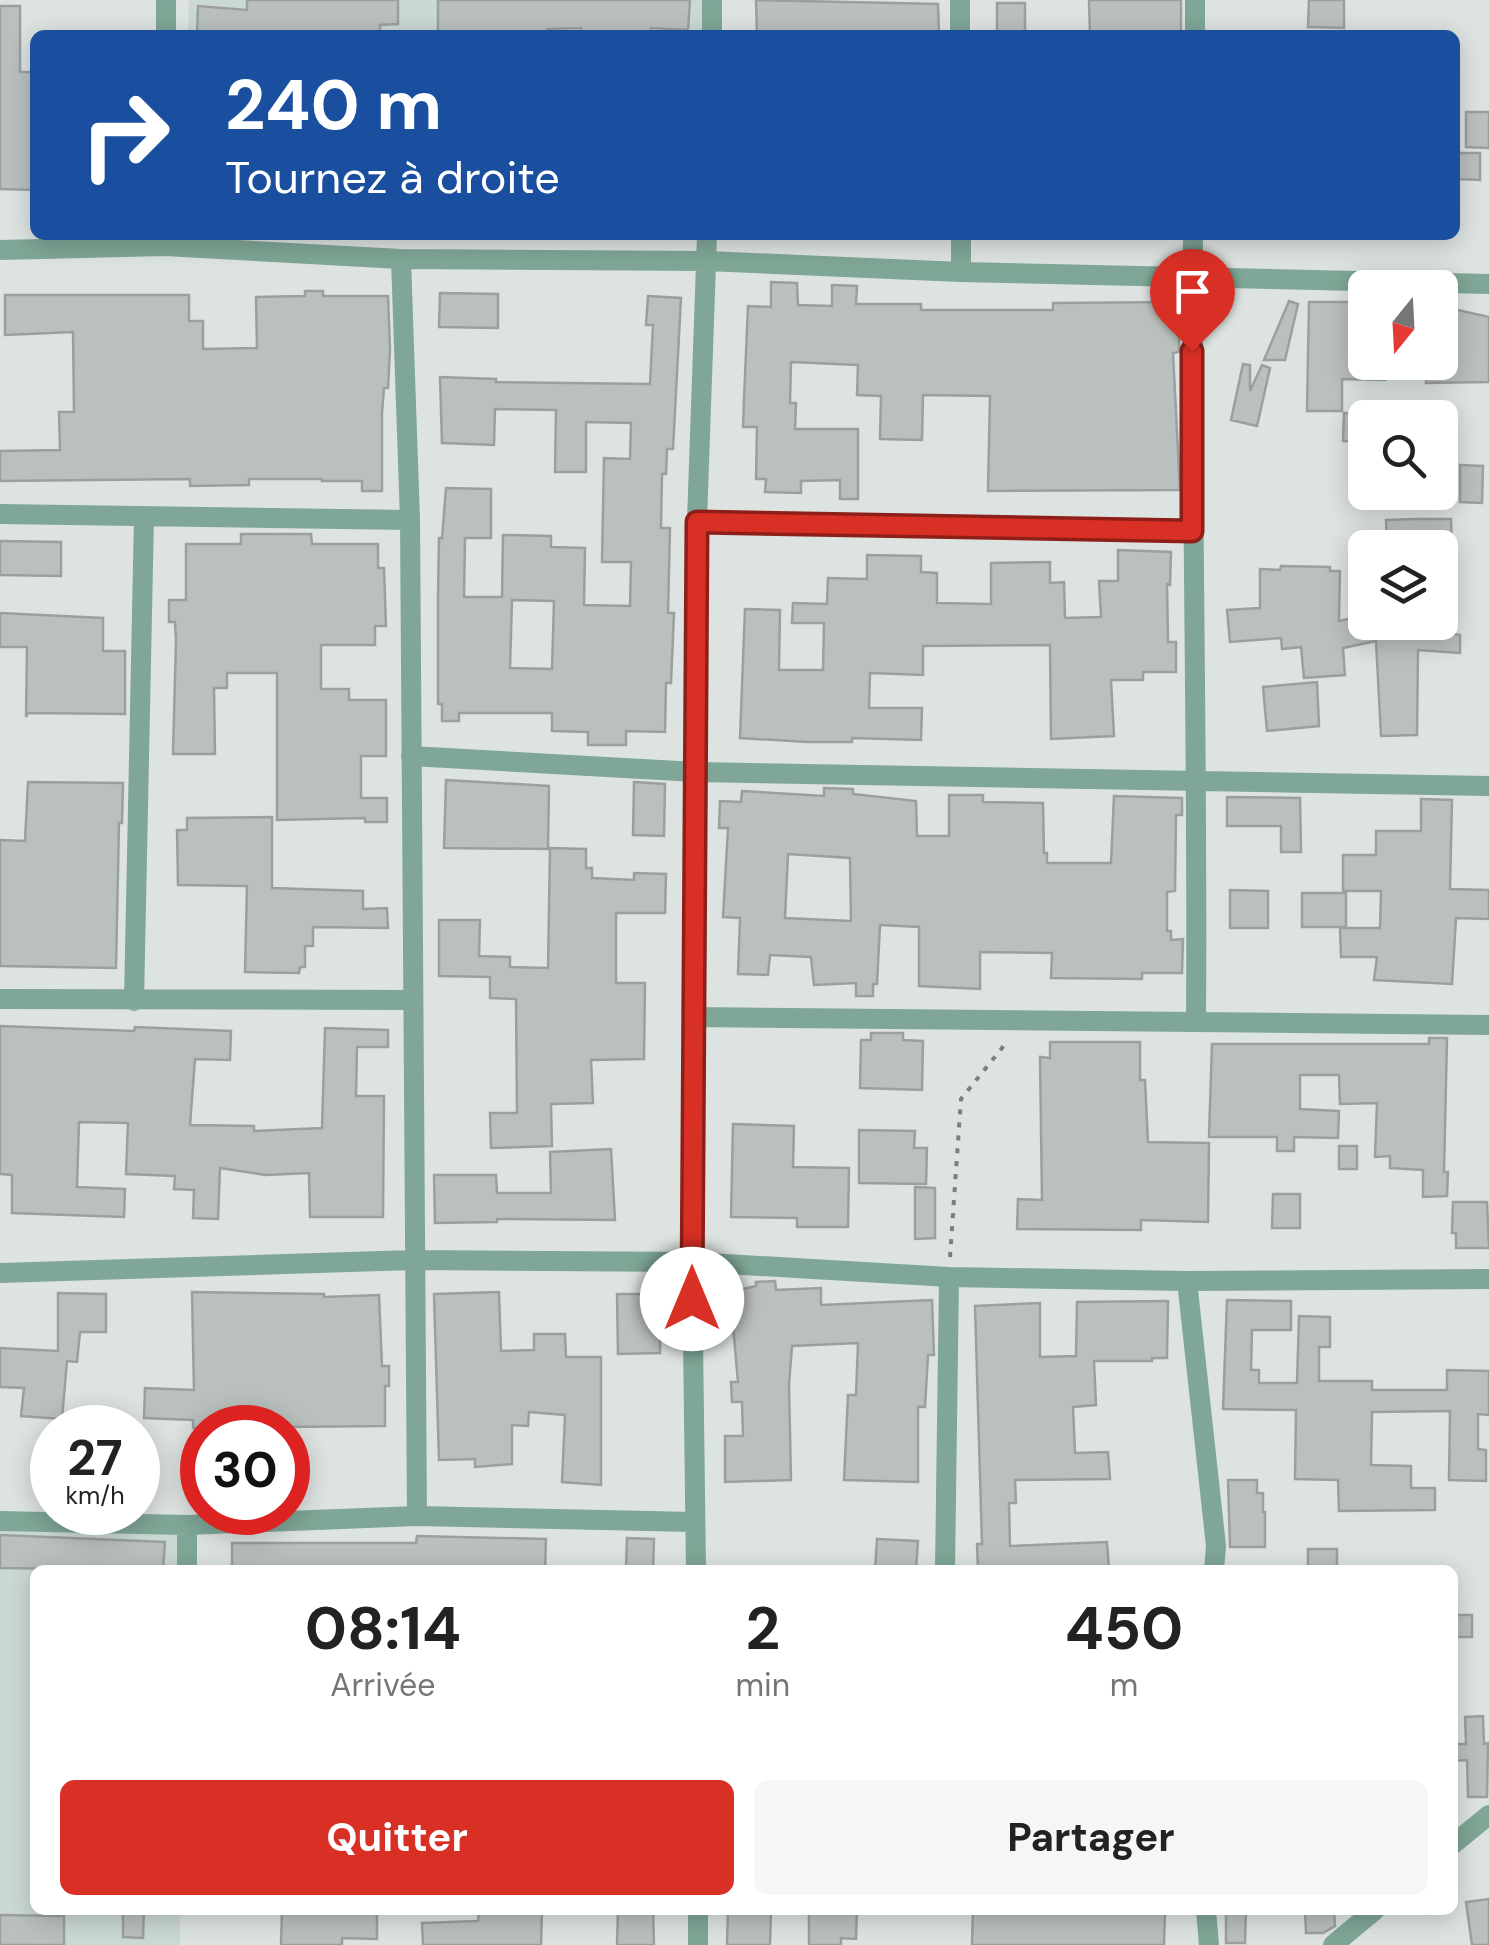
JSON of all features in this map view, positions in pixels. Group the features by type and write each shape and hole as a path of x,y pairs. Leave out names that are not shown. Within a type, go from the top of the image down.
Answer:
{"street":[{"path":"166,0 166,30"},
{"path":"712,0 712,30"},
{"path":"960,0 960,30"},
{"path":"1195,30 1196,0"},
{"path":"0,250 165,240 401,259 707,261 1193,279 1489,284"},
{"path":"696,1565 692,1262 697,522 707,240"},
{"path":"961,240 961,272"},
{"path":"1194,240 1196,1022"},
{"path":"401,259 410,520 417,1516"},
{"path":"0,514 410,520"},
{"path":"134,1001 144,516"},
{"path":"697,522 1192,531"},
{"path":"411,756 696,772 1489,786"},
{"path":"0,999 412,1000"},
{"path":"694,1017 1489,1024"},
{"path":"0,1273 414,1260 692,1262 949,1277 1187,1281 1489,1279"},
{"path":"945,1565 949,1277"},
{"path":"1187,1281 1216,1546 1214,1565"},
{"path":"310,1520 417,1516 696,1522"},
{"path":"0,1521 180,1525"},
{"path":"187,1535 187,1565"},
{"path":"1458,1841 1489,1815"},
{"path":"698,1915 698,1945"},
{"path":"1207,1915 1210,1945"},
{"path":"1333,1945 1369,1915"}],"path":[{"path":"949,1277 962,1099 1026,1020"}],"shaded area":[{"path":"189,0 704,0 704,30 188,30"},
{"path":"0,1526 30,1526 30,1535 160,1535 160,1529 180,1529 180,1535 184,1535 183,1565 30,1565 30,1915 180,1915 180,1945 0,1945"}],"building":[{"path":"247,0 398,0 398,24 380,25 380,30 197,30 198,6 247,10"},
{"path":"438,0 690,0 688,30 438,30"},
{"path":"756,0 938,4 939,30 757,30"},
{"path":"1089,0 1181,0 1181,30 1090,30"},
{"path":"1309,0 1344,0 1344,28 1308,27"},
{"path":"997,3 1025,3 1025,30 997,30"},
{"path":"0,6 20,6 20,72 30,72 30,190 0,189"},
{"path":"1466,112 1489,112 1489,148 1466,147"},
{"path":"1460,153 1480,153 1480,180 1460,179"},
{"path":"771,282 797,283 798,305 832,306 832,285 857,286 856,304 921,304 921,310 1053,310 1053,303 1179,302 1179,352 1173,353 1180,490 988,491 990,396 923,395 922,440 880,439 881,396 857,395 858,365 791,362 790,403 796,403 795,429 858,429 858,499 840,499 840,480 801,481 801,493 765,492 766,479 756,479 757,427 743,427 748,306 771,307"},
{"path":"305,291 323,291 323,296 388,296 390,349 382,413 382,491 362,491 362,481 322,479 249,479 249,485 190,486 190,479 0,481 0,451 60,450 59,412 74,412 73,332 5,335 5,295 189,295 189,321 203,321 203,349 257,348 256,297 305,296"},
{"path":"440,293 498,294 498,328 439,327"},
{"path":"648,296 681,298 673,449 667,449 666,474 662,474 661,528 670,528 668,613 674,613 665,732 626,731 626,745 588,745 588,732 552,731 552,713 459,713 459,721 442,721 442,704 438,704 438,596 439,538 446,488 491,489 491,538 465,538 464,597 502,597 503,535 551,536 551,547 585,548 584,605 630,606 631,562 602,562 604,458 630,459 631,423 586,422 586,472 555,472 556,410 495,409 494,445 442,443 440,377 496,382 650,384 653,325 646,325","holes":["512,600 554,601 552,669 510,668"]},
{"path":"1289,301 1298,304 1285,360 1264,360"},
{"path":"1309,302 1348,302 1348,379 1342,379 1342,411 1307,411"},
{"path":"1458,310 1489,317 1489,382 1426,383 1458,380"},
{"path":"1243,364 1250,365 1250,391 1262,365 1270,368 1257,426 1231,420"},
{"path":"1344,413 1348,413 1348,441 1343,441"},
{"path":"1460,465 1483,466 1482,503 1460,502"},
{"path":"1451,519 1451,530 1386,530 1386,520"},
{"path":"241,534 311,534 312,544 378,544 378,568 384,568 386,626 375,626 375,645 321,645 321,689 349,689 349,700 386,700 386,756 361,756 361,798 387,798 387,822 365,822 365,818 277,820 277,673 227,673 227,688 214,688 215,754 173,754 176,640 175,622 169,622 169,600 186,600 186,544 241,544"},
{"path":"0,541 61,542 61,576 0,575"},
{"path":"1118,550 1171,552 1168,642 1176,642 1176,672 1143,672 1143,680 1111,680 1114,736 1051,739 1050,645 923,646 923,675 870,673 869,708 922,708 921,740 852,738 852,742 808,742 740,738 745,609 780,610 779,670 823,670 824,623 792,623 793,603 827,604 828,578 867,579 867,555 921,556 921,572 937,573 937,603 991,604 991,563 1050,562 1050,583 1064,582 1065,618 1101,617 1099,581 1118,581"},
{"path":"1281,566 1330,567 1330,571 1340,571 1339,621 1348,619 1348,640 1458,640 1460,635 1460,653 1418,650 1417,735 1381,736 1376,641 1343,648 1345,675 1304,678 1301,647 1282,649 1281,638 1230,642 1227,610 1260,608 1260,569 1280,570"},
{"path":"0,613 103,618 103,651 125,651 125,714 28,713 26,717 27,647 0,647"},
{"path":"1317,682 1319,726 1267,731 1263,687"},
{"path":"446,780 549,786 548,849 444,848"},
{"path":"28,782 123,783 116,968 0,966 0,840 25,841"},
{"path":"634,782 665,784 664,836 633,835"},
{"path":"824,788 853,789 853,794 916,801 917,836 949,836 949,795 983,795 983,802 1043,803 1047,863 1111,863 1114,796 1182,798 1182,815 1176,815 1175,891 1167,892 1167,931 1171,931 1171,940 1183,939 1182,973 1142,973 1142,979 1051,978 1052,953 980,952 980,989 919,986 919,927 880,925 873,996 856,996 856,983 814,985 811,957 770,955 768,975 738,974 740,918 723,917 728,828 719,828 720,801 741,802 742,791 824,796","holes":["788,854 850,858 851,921 785,918"]},
{"path":"1227,797 1300,798 1301,852 1281,852 1281,826 1227,826"},
{"path":"1421,799 1452,800 1450,889 1489,890 1489,919 1456,918 1452,984 1374,980 1377,957 1341,957 1340,928 1380,928 1381,891 1343,891 1343,855 1376,855 1376,831 1421,831"},
{"path":"272,817 272,888 363,891 363,909 387,908 388,928 313,927 313,946 305,946 305,967 300,967 299,973 245,972 247,886 178,885 177,830 187,830 187,818"},
{"path":"550,848 586,849 586,868 592,868 592,878 634,880 634,873 666,874 665,913 616,913 616,983 645,983 644,1059 591,1060 593,1103 551,1104 552,1146 491,1148 490,1113 517,1113 516,999 490,998 490,977 439,976 439,920 480,920 479,956 510,957 510,967 548,968"},
{"path":"1230,890 1268,891 1268,928 1230,928"},
{"path":"1302,893 1346,893 1346,927 1302,927"},
{"path":"0,1026 231,1031 230,1060 195,1059 190,1125 254,1126 254,1131 322,1128 325,1028 388,1030 388,1047 357,1047 356,1096 384,1096 383,1217 310,1217 309,1173 265,1175 220,1168 218,1219 193,1218 194,1190 174,1189 175,1176 126,1174 128,1123 79,1122 77,1187 125,1189 124,1217 12,1213 12,1175 0,1174"},
{"path":"871,1033 903,1033 903,1040 923,1041 922,1090 860,1088 861,1040 871,1040"},
{"path":"1429,1038 1447,1038 1447,1196 1423,1197 1423,1170 1390,1168 1390,1156 1375,1157 1377,1103 1340,1104 1339,1075 1300,1075 1300,1109 1339,1111 1338,1138 1294,1137 1294,1151 1277,1151 1277,1137 1209,1137 1212,1044 1429,1044"},
{"path":"1050,1042 1140,1042 1140,1080 1145,1080 1148,1142 1209,1143 1208,1222 1141,1220 1141,1230 1017,1229 1018,1199 1042,1200 1040,1057 1050,1058"},
{"path":"733,1124 794,1126 793,1167 849,1168 848,1227 797,1227 797,1218 731,1217"},
{"path":"859,1130 915,1131 914,1148 927,1148 926,1184 859,1183"},
{"path":"1339,1146 1357,1146 1357,1169 1339,1169"},
{"path":"611,1149 615,1220 435,1223 434,1175 496,1175 497,1193 551,1193 550,1152"},
{"path":"915,1187 935,1188 935,1238 915,1239"},
{"path":"1273,1194 1300,1194 1300,1228 1272,1228"},
{"path":"1453,1202 1487,1202 1489,1248 1456,1248 1456,1233 1452,1233"},
{"path":"775,1281 776,1290 821,1288 821,1305 932,1300 934,1355 928,1355 925,1407 918,1407 918,1482 844,1480 848,1395 856,1395 858,1343 792,1346 791,1480 725,1482 725,1436 743,1436 742,1402 732,1402 731,1382 738,1382 730,1292 756,1286 756,1282"},
{"path":"192,1292 379,1295 382,1366 389,1366 385,1426 310,1427 310,1405 180,1405 180,1419 160,1419 160,1405 144,1405 145,1388 194,1390"},
{"path":"499,1292 501,1351 534,1350 534,1334 565,1334 566,1357 601,1357 601,1485 562,1482 565,1415 529,1412 528,1426 512,1425 512,1464 475,1467 475,1459 439,1460 434,1294"},
{"path":"58,1293 106,1294 106,1332 80,1332 77,1362 67,1361 63,1405 30,1405 30,1417 21,1416 24,1388 0,1387 0,1348 58,1351"},
{"path":"617,1294 660,1294 660,1353 618,1354"},
{"path":"1227,1300 1291,1301 1291,1330 1252,1330 1251,1370 1259,1370 1259,1383 1297,1383 1299,1316 1330,1317 1330,1347 1319,1347 1319,1381 1372,1381 1372,1390 1447,1390 1447,1370 1489,1371 1489,1415 1478,1414 1478,1449 1486,1450 1486,1481 1449,1480 1450,1411 1372,1412 1371,1465 1411,1466 1411,1488 1435,1488 1435,1510 1339,1511 1338,1480 1295,1479 1296,1410 1223,1409"},
{"path":"1168,1301 1167,1358 1094,1361 1096,1405 1073,1407 1075,1453 1108,1452 1110,1479 1015,1480 1016,1503 1009,1503 1010,1546 1107,1542 1109,1565 978,1565 977,1544 982,1544 975,1306 1040,1303 1040,1357 1076,1356 1077,1302"},
{"path":"1228,1480 1257,1480 1257,1493 1263,1493 1265,1547 1230,1547"},
{"path":"0,1535 165,1542 163,1565 0,1568"},
{"path":"417,1536 546,1539 545,1565 232,1565 232,1543 416,1543"},
{"path":"627,1538 654,1539 653,1565 626,1565"},
{"path":"877,1539 918,1541 916,1565 875,1565"},
{"path":"1308,1549 1337,1549 1337,1565 1308,1565"},
{"path":"1458,1615 1472,1615 1472,1637 1458,1637"},
{"path":"1483,1716 1484,1744 1488,1743 1487,1797 1468,1797 1467,1760 1458,1761 1458,1744 1466,1744 1465,1717"},
{"path":"1489,1899 1489,1945 1472,1945 1466,1902"},
{"path":"0,1915 64,1916 64,1945 0,1945"},
{"path":"123,1915 144,1915 143,1938 123,1937"},
{"path":"282,1915 377,1915 377,1939 342,1938 342,1945 281,1945"},
{"path":"479,1915 542,1915 541,1945 423,1945 422,1923 478,1921"},
{"path":"618,1915 653,1915 654,1945 617,1945"},
{"path":"728,1915 771,1915 770,1945 727,1945"},
{"path":"809,1915 857,1915 856,1939 841,1938 841,1945 809,1945"},
{"path":"973,1915 1165,1915 1164,1945 972,1945"},
{"path":"1226,1915 1246,1915 1245,1943 1226,1943"},
{"path":"1305,1915 1334,1915 1335,1926 1323,1933 1306,1933"}],"route":[{"path":"692,1299 697,522 1192,531 1192,351"}]}
